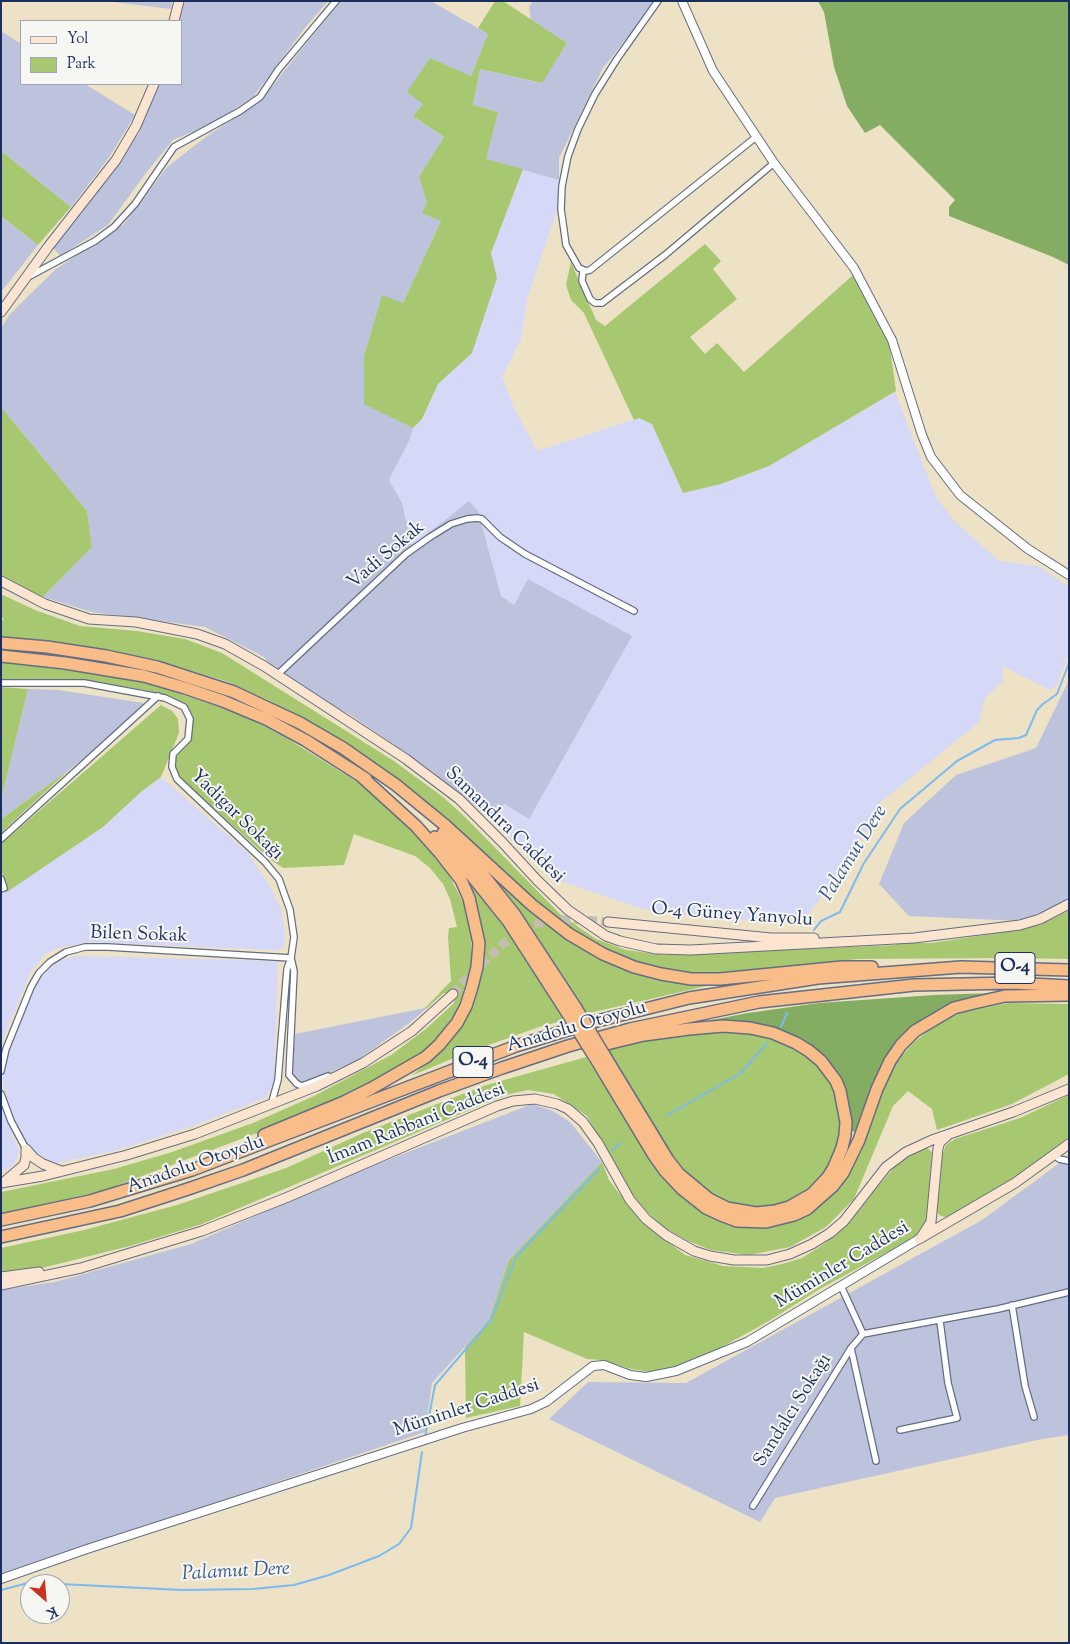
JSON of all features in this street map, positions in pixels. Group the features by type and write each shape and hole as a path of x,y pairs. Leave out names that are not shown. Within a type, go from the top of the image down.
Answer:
{"highway":[{"path":"1,643 47,647 106,656 157,667 217,686 258,702 300,723 343,748 396,785 446,826 549,919 569,934 603,954 634,967 691,979 720,979 842,967 961,967"},
{"path":"1,656 65,662 144,676 223,701 266,719 305,740 383,790 446,847 508,921 571,1009"},
{"path":"379,774 441,830 480,871 515,915 598,1054 653,1154 665,1171 682,1189 706,1208 737,1221 766,1222 794,1215 807,1209 833,1186 843,1173 859,1140 877,1089 890,1061 901,1045 915,1031 954,1008 974,1003 1005,996 1069,995"},
{"path":"90,1201 190,1165 344,1102 426,1057 457,1023 466,1006 478,959 479,943 469,898 461,880 440,852 416,826 361,776"},
{"name":"Anadolu Otoyolu","path":"1,1220 90,1201 192,1170 516,1046 597,1021 689,998 818,978 961,967 1069,970"},
{"name":"Anadolu Otoyolu","path":"1,1237 120,1210 185,1190 298,1149 439,1091 568,1046 630,1028 759,1002 914,985 1012,983 1069,986"},
{"path":"439,1091 644,1035 714,1027 750,1028 796,1043 820,1061 836,1081 843,1101 846,1122 842,1148 834,1167 828,1177 812,1194 789,1207 775,1211 756,1212 727,1208 709,1199 679,1174 598,1054"}],"main road":[{"path":"174,20 179,1"},
{"path":"1,312 127,143 146,106 154,85"},
{"name":"Samandıra Caddesi","path":"1,575 16,588"},
{"name":"Samandıra Caddesi","path":"1,581 45,604 89,619 136,622 197,634 224,644 277,675 406,759 459,800 554,897 581,920 606,936 656,949 691,950 914,938"},
{"path":"914,938 1020,925 1040,919 1069,904"},
{"name":"O-4 Güney Yanyolu","path":"608,922 771,938 914,938"},
{"path":"2,1183 127,1155 195,1134 317,1086 363,1063 412,1031 453,994"},
{"name":"İmam Rabbani Caddesi","path":"1,1286 81,1268 163,1244 288,1197 473,1116 513,1101 535,1099 547,1101 568,1109 583,1122 630,1200 657,1229 694,1251 723,1259 767,1260 790,1254 830,1233 844,1220 886,1167 917,1147 1013,1112 1068,1089"},
{"path":"919,1239 928,1228 932,1214 940,1142 954,1132"},
{"path":"917,1147 927,1144 932,1145 938,1154"},
{"name":"Müminler Caddesi","path":"919,1239 1015,1183 1069,1144"},
{"path":"26,1149 42,1164 62,1171"},
{"path":"2,1183 24,1165 26,1149"},
{"path":"932,1214 938,1223 943,1224 952,1221"},
{"path":"1,1277 81,1268"}],"street":[{"path":"26,278 95,241 114,227 135,204 174,147 240,111 260,97 278,70 336,1"},
{"path":"658,1 595,94 578,129 566,166 561,197 564,238 573,260 583,271 590,270 756,137"},
{"path":"682,1 713,71 774,163 854,268 892,340 922,436 931,457 945,478 960,495 989,520 1028,549 1069,575"},
{"path":"583,271 582,281 591,300 597,304 605,302 666,254 774,163"},
{"name":"Vadi Sokak","path":"277,675 406,554 444,528 467,519 482,519 500,537 525,554 634,611"},
{"path":"1,691 2,683"},
{"name":"Yadigar Sokağı","path":"2,683 84,683 158,696 184,707 190,719 188,739 173,754 172,767 177,779 265,862 279,879 292,923 294,937 291,958 287,969 278,1080 270,1105"},
{"path":"1,839 158,696"},
{"path":"1,879 3,888"},
{"name":"Bilen Sokak","path":"1,1071 6,1050 31,987 39,973 50,962 66,952 85,948 108,947 291,958"},
{"path":"291,958 294,971 288,1069 292,1080 302,1086 363,1063"},
{"path":"1,1094 11,1120 26,1149"},
{"path":"1054,1154 1059,1160 1069,1161"},
{"name":"Müminler Caddesi","path":"1,1579 87,1549 453,1431 531,1409 558,1394 593,1366 604,1366 630,1375 646,1377 676,1371 747,1342 919,1239"},
{"path":"841,1286 863,1334 940,1321 1069,1292"},
{"path":"1012,1305 1024,1386 1034,1416"},
{"path":"900,1430 957,1418 948,1382 940,1321"},
{"name":"Sandalcı Sokağı","path":"752,1506 851,1348 863,1334"},
{"path":"851,1348 876,1461"}],"shaded area":[{"path":"105,1 172,1 171,9"},
{"path":"184,1 328,1 304,29 254,96 216,122 173,140 108,225 60,256 53,247 139,133 158,85 182,85 182,20 178,20"},
{"path":"341,1 431,1 488,34 471,76 423,104 413,116 444,137 419,177 427,203 441,221 403,303 382,296 364,356 364,403 413,428 410,439 389,480 402,503 412,546 469,501 478,511 501,596 514,605 528,579 632,636 529,819 504,804 493,821 431,770 349,714 277,675 264,657 205,627 92,612 43,597 92,547 87,511 1,407 1,328 10,314 56,269 124,224 167,167 207,136 261,101"},
{"path":"533,1 657,1 603,68 559,158 559,180 485,159 498,112 473,105 480,69 541,83 567,43 531,20 529,7"},
{"path":"1,31 20,43 20,85 87,85 135,115 108,159 71,207 1,151"},
{"path":"523,169 559,180 563,192 527,299 521,339 502,377 514,408 537,451 639,418 652,424 683,493 721,484 769,466 895,392 935,495 953,520 999,561 1038,566 1069,587 1069,652 1057,685 1050,690 1002,666 1003,681 985,698 978,723 876,806 871,825 809,914 780,918 722,921 642,909 561,881 512,841 493,821 504,804 528,818 528,579 514,606 501,596 478,511 412,547 402,503 389,480 410,439 413,428 422,419 438,384 472,353 497,278 491,253"},
{"path":"1,216 38,245 1,292"},
{"path":"1069,680 1069,900 1021,921 909,916 879,884 904,823 956,775 1036,748"},
{"path":"28,689 59,690 143,703 145,709 69,770 1,819 1,800"},
{"path":"161,777 248,853 269,885 281,908 285,934 284,946 278,950 269,950 89,942 58,948 43,956 31,972 1,1043 1,895 103,827 142,791"},
{"path":"75,956 278,961 274,1083 265,1098 190,1127 114,1151 52,1164 34,1154 25,1142 7,1102 3,1077 8,1054 32,991 43,974 56,962"},
{"path":"425,1008 412,1021 358,1060 303,1084 294,1081 292,1070 295,1034"},
{"path":"532,1104 553,1111 570,1122 602,1162 509,1260 489,1320 432,1383 425,1432 1,1575 1,1290 55,1282 191,1244 354,1173"},
{"path":"1,1105 19,1151 16,1162 7,1170 1,1171"},
{"path":"1069,1156 1069,1435 1042,1439 775,1498 760,1522 549,1419 588,1382 686,1383 982,1220"}],"green space":[{"path":"495,1 503,1 567,43 542,83 480,69 473,105 498,112 486,159 523,169 491,253 497,278 472,353 438,384 422,419 413,428 364,404 364,356 382,295 403,303 441,221 422,213 427,203 419,177 444,137 413,116 423,104 407,92 430,58 471,76 488,34 478,28"},
{"path":"818,1 1069,1 1069,265 949,216 949,207 955,200 880,125 865,133 847,106 834,67 824,12"},
{"path":"1,151 71,207 38,245 1,216"},
{"path":"705,244 721,261 713,269 737,299 690,337 705,354 717,343 744,372 853,275 889,341 896,391 769,466 721,484 683,493 652,424 639,418 634,420 584,313 571,300 566,285 571,262 596,320 605,326"},
{"path":"1,407 87,511 92,547 43,597 14,585 1,574"},
{"path":"1,594 35,610 80,626 137,631 185,639 222,653 394,761 443,797 560,914 596,939 626,950 664,955 896,945 897,943 931,943 1011,931 1042,924 1069,911 1069,959 857,959 726,975 674,973 625,960 590,944 547,910 442,816 351,746 317,726 268,700 228,682 160,661 78,645 1,637 1,620 4,620 1,616"},
{"path":"1,662 120,677 218,706 254,721 288,739 370,790 431,850 447,871 465,906 471,933 472,963 458,1009 437,1040 413,1060 364,1088 300,1117 102,1191 1,1214 1,1192 114,1169 172,1152 253,1123 314,1096 391,1055 427,1028 454,1003 451,993 444,993 425,1008 451,981 449,928 457,927 450,899 443,884 430,868 415,856 354,834 344,865 283,868 271,860 179,777 175,765 176,755 191,740 193,720 186,705 167,696 145,690 86,680 1,680"},
{"path":"1,687 28,689 1,800"},
{"path":"161,705 172,711 178,719 179,733 161,777 142,791 103,827 7,892 1,869 1,844"},
{"path":"69,770 1,833 1,819"},
{"path":"463,874 491,908 566,1020 539,1027 461,1055 411,1076 435,1057 455,1034 472,1006 480,982 485,942 478,907"},
{"path":"498,880 537,916 571,941 658,977 711,985 585,1014 539,943 540,941 513,902 496,882"},
{"path":"996,993 961,1001 943,1008 911,1028 857,1132 850,1131 849,1109 844,1090 786,1033 691,1024 748,1013 819,1003 934,995"},
{"path":"1008,1003 1069,1004 1069,1074 1012,1104 937,1130 932,1109 908,1091 893,1106 854,1199 826,1227 790,1247 749,1255 711,1250 688,1241 660,1225 638,1202 587,1116 554,1094 528,1090 505,1095 202,1224 130,1246 42,1268 1,1273 1,1248 84,1230 177,1205 286,1168 363,1133 483,1086 586,1057 658,1169 682,1195 706,1214 761,1227 778,1225 815,1210 840,1186 854,1163 890,1070 913,1043 939,1022 964,1012"},
{"path":"715,1031 739,1032 776,1038 808,1056 821,1068 831,1082 841,1110 840,1141 829,1168 809,1191 782,1205 750,1208 727,1203 711,1195 682,1170 606,1048 657,1038"},
{"path":"1069,1095 1069,1137 1013,1180 952,1216 945,1217 939,1215 935,1209 942,1155 946,1145 955,1139 1020,1118"},
{"path":"927,1148 932,1152 924,1232 818,1290 769,1321 700,1359 670,1369 651,1372 631,1369 602,1360 587,1359 524,1332 520,1406 466,1418 465,1347 489,1320 509,1260 602,1162 609,1180 625,1201 648,1226 685,1255 723,1266 763,1268 802,1258 824,1244 851,1221 897,1164 919,1150"}],"waterway":[{"name":"Palamut Dere","path":"814,930 821,921 840,912 864,863 900,809 957,761 995,740 1019,738 1026,735 1037,710 1057,694 1069,663"},
{"name":"Palamut Dere","path":"781,1027 787,1013"},
{"name":"Palamut Dere","path":"668,1115 741,1073 767,1043"},
{"name":"Palamut Dere","path":"612,1150 621,1143"},
{"name":"Palamut Dere","path":"425,1437 435,1385 491,1320 516,1257 599,1169"},
{"name":"Palamut Dere","path":"70,1584 182,1590 253,1589 294,1585 329,1575 379,1556 399,1544 411,1528 422,1452"},
{"name":"Palamut Dere","path":"1,1590 20,1585"}],"tunnel":[{"path":"453,994 503,944 534,924 571,919 608,922"}]}
